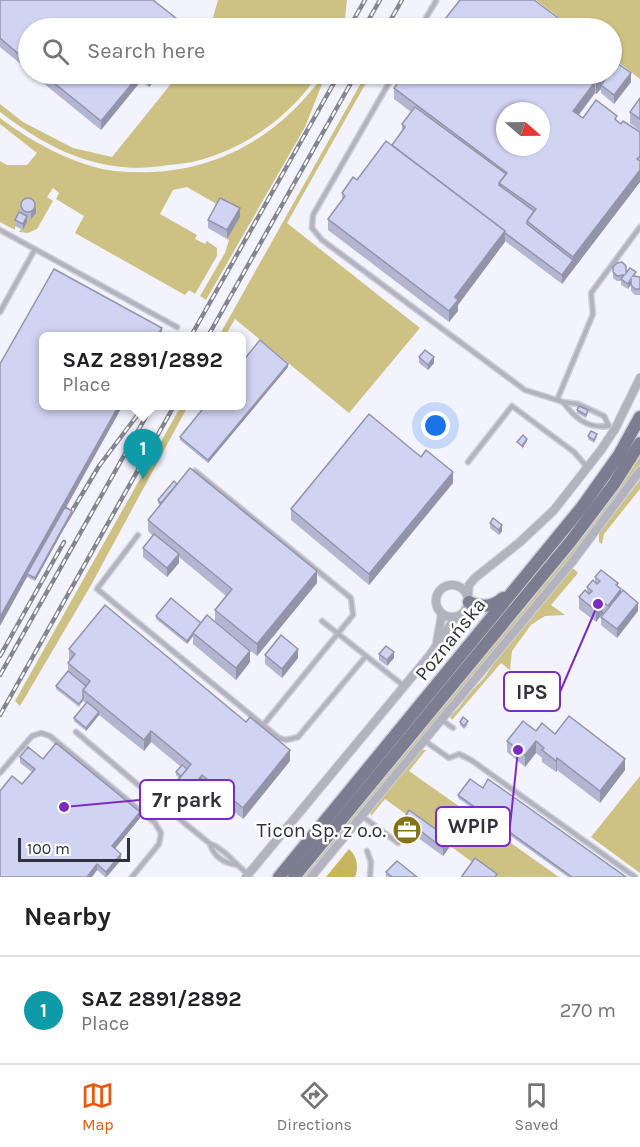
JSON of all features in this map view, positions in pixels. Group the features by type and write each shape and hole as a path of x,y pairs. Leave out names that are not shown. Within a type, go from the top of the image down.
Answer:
{"main road":[{"name":"Poznańska","path":"279,877 597,487 619,455 640,417"},
{"name":"Poznańska","path":"294,877 577,532 614,484 640,443"},
{"path":"468,598 481,606 493,605 522,581"}],"street":[{"path":"247,876 430,655 455,618 465,612 472,582 544,521 587,468 640,378"},
{"path":"311,877 572,562 640,471"},
{"path":"436,645 442,614 436,604 436,598 442,588 460,586 468,598"},
{"path":"442,614 455,618"}],"lane":[{"path":"426,18 436,1"},
{"path":"388,84 313,214 312,228 322,240 525,390 563,402 578,404 604,416 612,427"},
{"path":"557,400 594,314 591,293 640,227"},
{"path":"0,230 177,327"},
{"path":"0,312 35,249"},
{"path":"563,402 574,417 598,427 612,427"},
{"path":"468,462 513,406 574,452 587,468"},
{"path":"195,471 351,598 352,615 264,724"},
{"path":"138,535 97,589 279,738 286,740 298,737 366,656"},
{"path":"322,621 404,686"},
{"path":"442,720 453,728"},
{"path":"76,732 209,843 233,858 247,876"},
{"path":"0,773 32,736 41,733 50,736 155,823 161,833 159,844 132,877"},
{"path":"424,741 449,758 459,754 471,760 635,877"},
{"path":"362,815 398,843"},
{"path":"209,843 213,853 226,864 237,866"},
{"path":"367,851 371,862 370,877"}],"shaded area":[{"path":"218,0 347,0 345,18 213,18"},
{"path":"536,0 640,0 640,79 622,65 622,18 560,18"},
{"path":"171,84 312,84 282,116 252,138 200,160 155,167 121,167 98,163 68,153 26,131 0,112 0,104 23,122 73,148 112,157"},
{"path":"316,84 322,84 305,127 206,300 200,296 225,253 229,240 227,239 239,217 187,187 173,190 160,214 197,235 195,239 205,244 207,241 217,248 217,256 195,294 189,290 185,295 75,233 84,216 56,199 59,193 53,188 47,197 53,201 37,229 28,233 19,232 27,222 15,226 15,230 0,222 0,161 7,165 27,165 37,153 0,124 0,118 40,144 70,159 100,169 147,172 206,163 233,152 259,138 283,120"},
{"path":"360,84 365,84 287,223 420,328 349,413 235,319 227,332 221,332"},
{"path":"179,410 186,410 90,587 20,706 15,701"},
{"path":"640,451 640,465 637,470 572,557 344,833 305,877 299,877"},
{"path":"640,480 640,489 604,534 602,544 599,542 599,533"},
{"path":"570,569 578,573 551,605 565,615 545,616 531,625 512,651 510,670 501,663 452,720 450,717 452,713 485,677 495,660"},
{"path":"422,750 426,750 409,771 559,877 493,877 385,799 371,816 370,809"},
{"path":"640,776 640,873 591,837"},
{"path":"349,849 356,862 355,877 326,877"}],"building":[{"path":"0,0 153,0 176,18 18,18 18,53 0,38"},
{"path":"460,0 534,0 558,18 446,18"},
{"path":"622,67 631,73 614,95 601,85 622,84"},
{"path":"55,84 132,84 101,121"},
{"path":"397,84 593,84 573,111 583,118 596,100 617,116 615,119 621,124 623,121 640,132 640,156 637,159 640,161 640,170 573,257 527,221 536,209 499,183 507,173 394,88"},
{"path":"640,98 640,119 630,112"},
{"path":"415,107 506,174 499,185 534,211 527,224 573,260 562,275 392,145 405,127 402,124"},
{"path":"386,141 505,231 455,297 458,300 449,311 328,219 345,196 342,193 353,177 357,180"},
{"path":"25,198 31,198 35,205 31,212 25,212 21,208 21,202"},
{"path":"220,198 240,208 227,230 208,220"},
{"path":"19,212 27,216 23,224 15,220"},
{"path":"622,262 626,266 626,273 630,268 636,272 633,276 640,277 640,289 635,289 631,285 631,279 628,284 621,279 624,275 617,276 613,272 613,267"},
{"path":"54,269 162,328 160,332 39,332 39,410 116,410 0,617 0,364"},
{"path":"260,340 288,364 208,460 180,437 202,410 246,410 246,357"},
{"path":"425,350 434,357 428,365 419,357"},
{"path":"579,406 588,410 586,415 577,410"},
{"path":"369,414 421,457 426,450 453,472 369,574 291,509"},
{"path":"591,431 597,434 594,440 588,436"},
{"path":"523,435 527,439 522,446 517,442"},
{"path":"190,468 317,571 257,644 215,610 232,589 148,520"},
{"path":"174,481 177,484 161,503 158,500"},
{"path":"65,507 72,511 35,578 27,574"},
{"path":"493,518 502,525 499,530 490,523"},
{"path":"154,534 179,554 167,568 143,548"},
{"path":"601,570 618,583 616,585 621,589 608,606 603,602 596,611 579,597 585,590 589,594 592,591 587,587 593,580 597,584 600,581 595,577"},
{"path":"623,590 638,603 617,629 601,617"},
{"path":"171,598 201,623 187,641 156,616"},
{"path":"105,605 246,722 250,717 290,750 243,808 202,775 183,798 171,788 191,764 151,731 144,740 83,690 90,681 68,663 75,654 69,649"},
{"path":"207,615 250,651 236,668 193,633"},
{"path":"281,635 298,649 282,669 265,655"},
{"path":"386,646 394,652 387,660 379,654"},
{"path":"68,671 86,686 83,690 83,699 79,704 56,686"},
{"path":"87,702 99,712 86,728 74,718"},
{"path":"569,716 625,759 600,791 557,758 556,761 542,750 544,748 536,741 525,755 507,741 523,721 536,731 542,723 555,734"},
{"path":"463,717 468,721 464,726 460,722"},
{"path":"56,743 140,812 112,846 121,854 106,872 97,864 87,877 0,877 0,791 12,776 22,784 35,769 20,757 28,747 43,759"},
{"path":"182,765 187,769 181,776 176,772"},
{"path":"470,779 483,788 488,779 626,877 572,877 458,795"},
{"path":"171,788 171,797 183,806 179,811 163,798"},
{"path":"409,810 449,839 443,848 414,826 408,835 398,828"},
{"path":"475,858 497,874 495,877 463,877"},
{"path":"397,861 417,877 392,877 386,872"}],"railway":[{"path":"355,18 365,0"},
{"path":"370,18 380,0"},
{"path":"392,18 402,0"},
{"path":"193,332 333,84"},
{"path":"210,332 350,84"},
{"path":"63,526 99,466 141,410"},
{"path":"0,675 150,410"},
{"path":"0,715 172,410"},
{"path":"0,656 64,542"}],"place":[{"name":"SAZ 2891/2892","path":"143,479"},
{"name":"IPS","path":"598,604"},
{"name":"WPIP","path":"518,750"},
{"name":"7r park","path":"64,807"},
{"name":"Ticon Sp. z o.o.","path":"407,830"}]}
